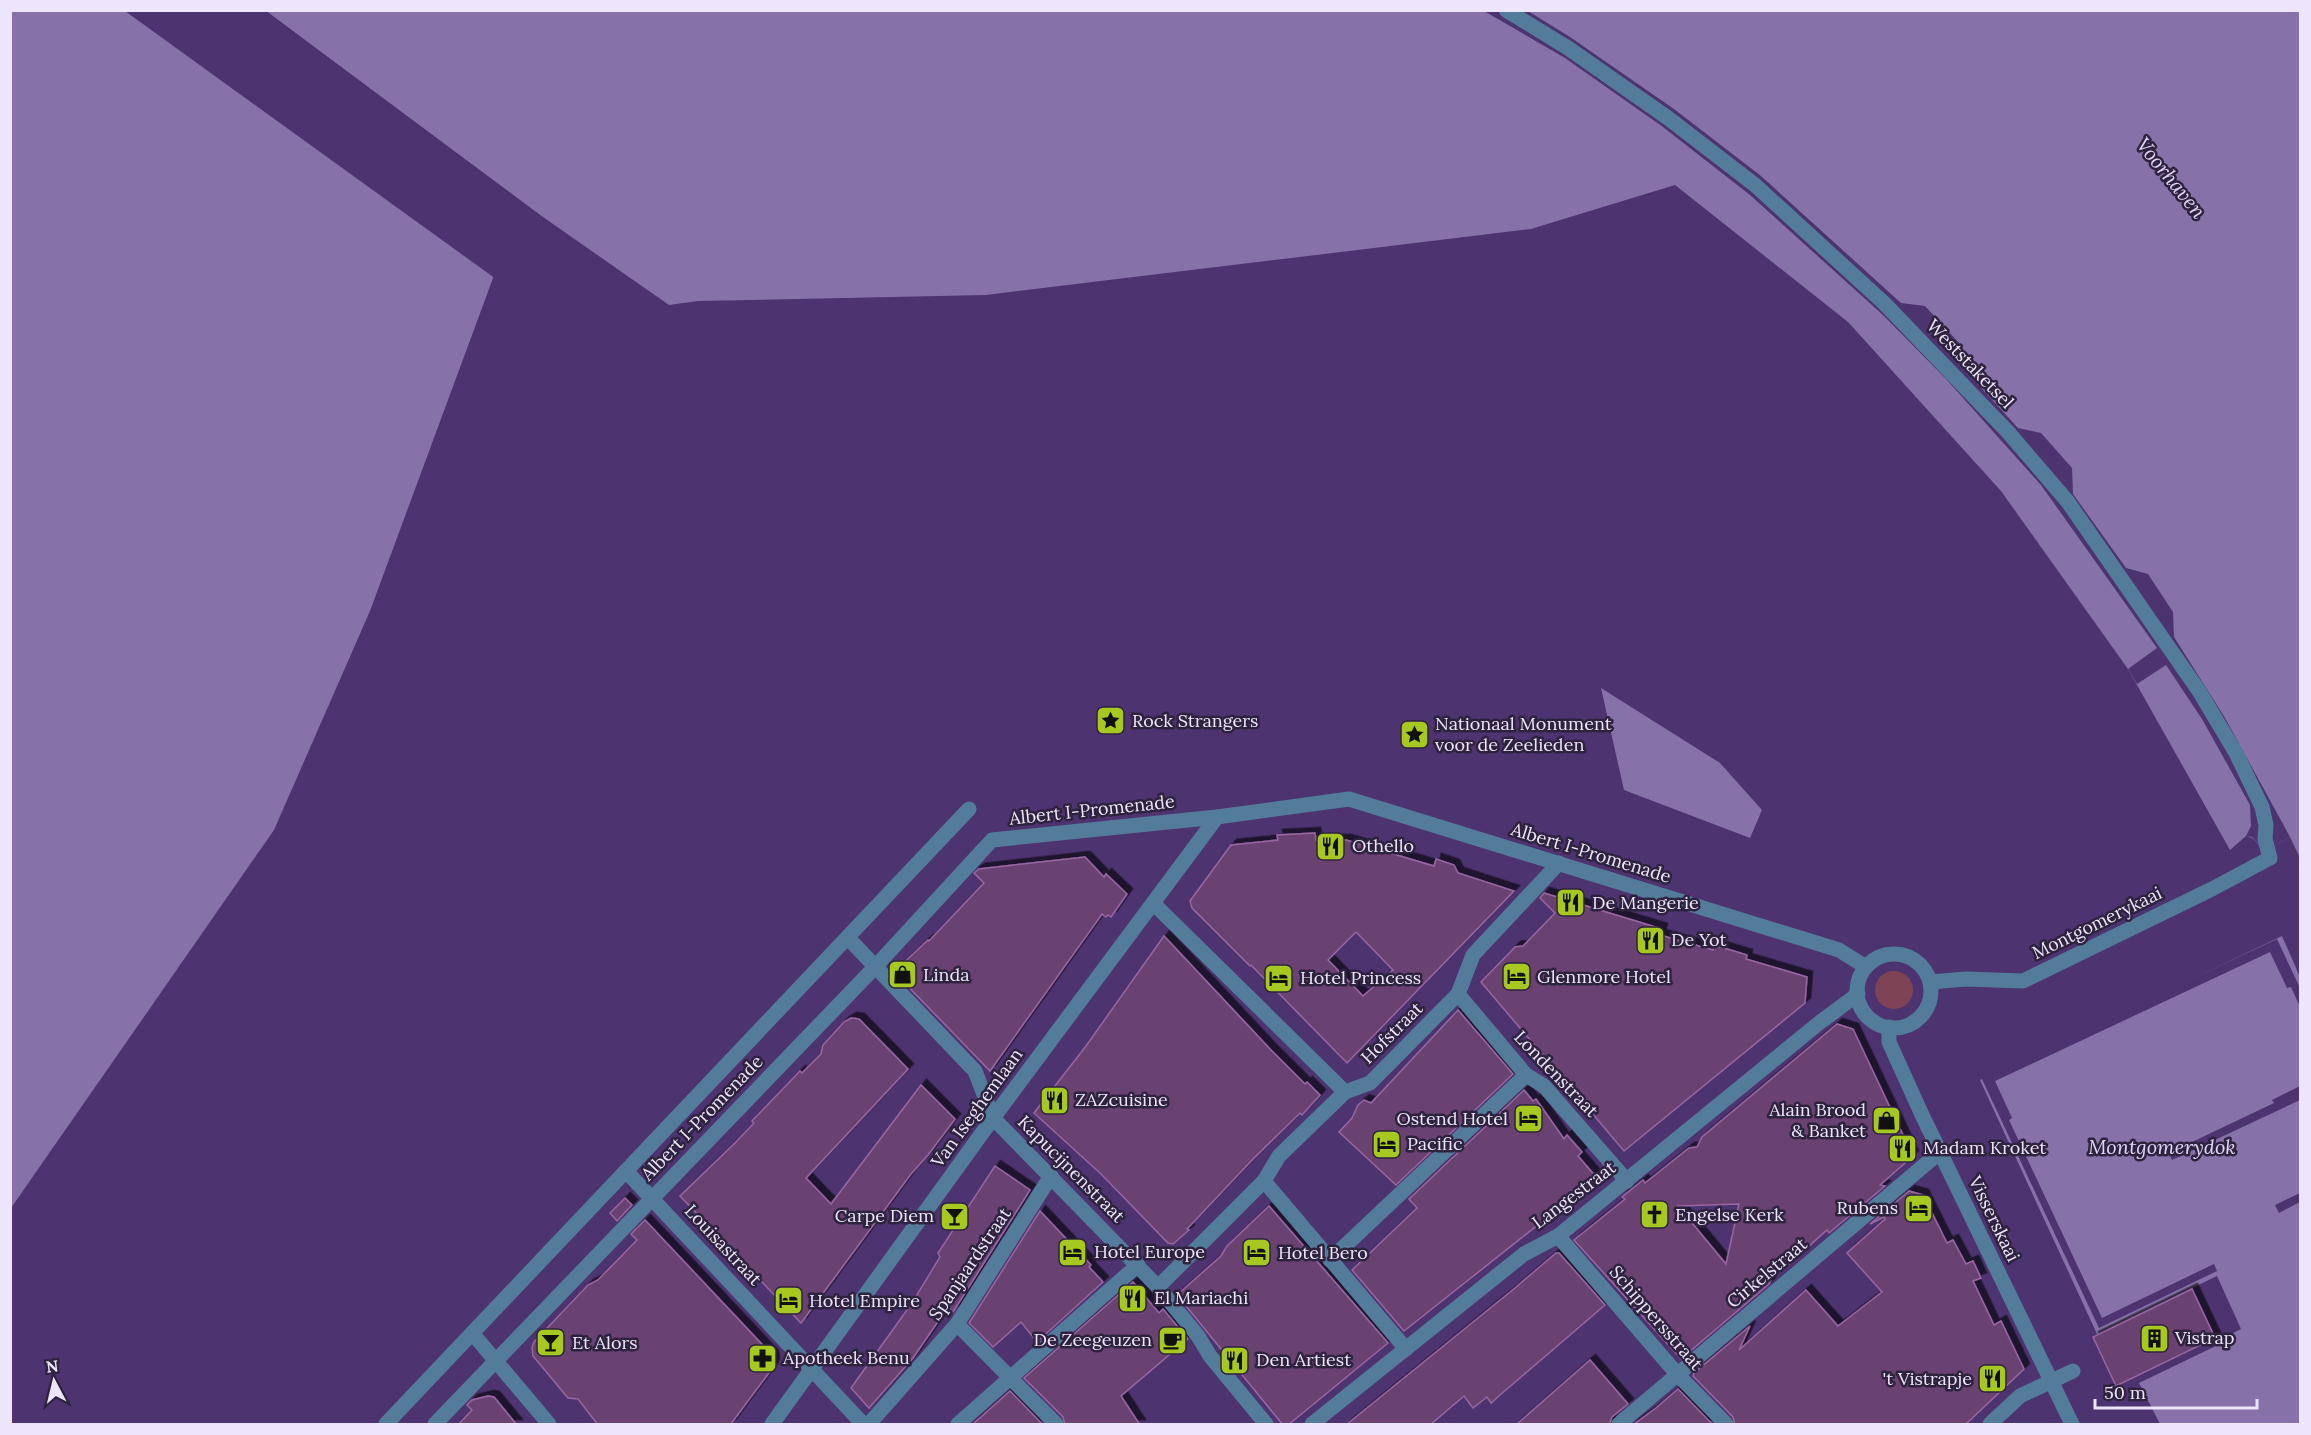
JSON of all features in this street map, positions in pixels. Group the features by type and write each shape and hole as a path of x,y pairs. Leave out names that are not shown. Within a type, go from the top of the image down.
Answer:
{"street":[{"name":"Weststaketsel","path":"1506,10 1568,48 1623,86 1755,185 1884,303 2008,432 2068,502 2199,691 2236,753 2262,807 2266,825 2265,839 2270,858"},
{"name":"Albert I-Promenade","path":"435,1425 876,966 992,840 1217,817 1349,799 1839,950 1866,967"},
{"name":"Albert I-Promenade","path":"386,1425 969,809"},
{"name":"Van Iseghemlaan","path":"772,1425 993,1118 1217,817"},
{"name":"Montgomerykaai","path":"1930,982 1966,979 2023,981 2212,889 2270,858"},
{"name":"Hofstraat","path":"1158,1287 1264,1180 1279,1156 1345,1092 1370,1083 1458,994 1473,955 1559,863"},
{"path":"1153,903 1345,1092"},
{"name":"Kapucijnenstraat","path":"848,938 975,1071 993,1118 1158,1287 1266,1425"},
{"path":"1903,955 1912,958 1920,964 1930,982 1930,1002 1918,1019 1909,1024 1888,1027 1878,1024 1864,1012 1858,994 1858,984 1866,967 1873,960 1882,956 1903,955"},
{"name":"Londenstraat","path":"1458,994 1526,1074 1544,1086 1626,1181"},
{"name":"Langestraat","path":"1312,1425 1524,1254 1558,1236 1819,1023 1858,994"},
{"name":"Visserskaai","path":"1888,1027 1889,1042 2072,1425"},
{"path":"1330,1260 1526,1074"},
{"name":"Cirkelstraat","path":"1619,1425 1940,1152"},
{"name":"Louisastraat","path":"627,1172 863,1425"},
{"name":"Spanjaardstraat","path":"869,1425 957,1324 1051,1176"},
{"path":"1264,1180 1406,1348"},
{"name":"Schippersstraat","path":"1558,1236 1678,1375 1726,1425"},
{"path":"958,1425 1138,1265"},
{"path":"957,1324 1056,1425"},
{"path":"473,1334 549,1425"},
{"path":"1990,1425 2020,1396 2073,1371"}],"shaded area":[{"path":"1894,971 1907,977 1913,990 1907,1003 1894,1009 1881,1003 1875,990 1881,977"}],"water":[{"path":"11,11 162,11 499,262 370,611 274,830 11,1208"},
{"name":"Voorhaven","path":"266,11 2300,11 2300,858 2290,837 2262,852 2254,840 2246,836 2230,850 2128,669 2001,491 1848,322 1675,185 1531,229 986,295 698,301 669,305 543,217"},
{"path":"1601,688 1720,763 1762,810 1750,838 1624,790"},
{"name":"Montgomerydok","path":"2282,936 2300,977 2300,1424 2160,1424 2139,1383 2218,1345 2217,1341 2241,1329 2217,1276 2097,1334 1980,1080"}],"pier":[{"path":"167,10 501,260 496,279 125,11"},
{"path":"263,10 266,11 589,253 541,219"},
{"path":"1484,11 1528,11 1570,37 1674,109 1761,176 1901,303 1925,306 1960,344 1963,368 2018,428 2041,433 2072,468 2073,494 2126,568 2148,574 2173,612 2174,637 2225,718 2290,837 2262,852 2252,837 2246,836 2251,826 2250,805 2202,719 2166,665 2137,684 2128,669 2157,648 2041,485 1947,380 1883,315 1750,195 1663,127 1565,58"},
{"path":"2277,939 2300,988 2300,1007 2291,987 2287,988 2270,952 1995,1081 2012,1118 2009,1120 2102,1318 2214,1264 2217,1271 2099,1328 1981,1077"},
{"name":"Montgomerydok","path":"2300,1086 2300,1100 2172,1160 2169,1153 2274,1103 2272,1100"},
{"path":"2300,1193 2300,1202 2279,1213 2275,1205"}],"building":[{"path":"1315,833 1316,840 1346,840 1434,866 1436,859 1454,865 1458,873 1514,891 1347,1063 1192,908 1190,901 1231,845 1278,840 1277,835","holes":["1356,932 1393,970 1363,996 1328,960"]},
{"path":"1085,857 1104,877 1106,874 1127,894 1111,917 1102,914 990,1071 894,972 929,941 984,883 974,873 979,869"},
{"path":"1544,893 1662,929 1660,935 1713,950 1714,945 1747,955 1746,959 1807,977 1805,1003 1624,1151 1481,982 1515,947 1523,946 1555,913 1540,898"},
{"path":"1164,936 1271,1050 1305,1084 1307,1082 1320,1095 1302,1115 1300,1113 1253,1159 1187,1229 1189,1230 1173,1244 1168,1243 1101,1174 1034,1113 1086,1046"},
{"path":"1458,1010 1513,1074 1396,1185 1339,1132 1352,1118 1358,1105 1364,1100 1371,1103"},
{"path":"851,1018 859,1019 908,1069 806,1178 831,1204 921,1085 955,1119 911,1174 801,1323 680,1196 736,1142 754,1123 752,1121 800,1071 802,1073 821,1054 823,1045 844,1022"},
{"path":"1837,1024 1853,1029 1913,1156 1880,1185 1885,1186 1829,1233 1827,1230 1788,1265 1775,1271 1769,1284 1681,1359 1574,1240 1625,1199 1622,1197 1643,1180 1645,1183 1689,1148 1697,1147 1702,1137","holes":["1739,1204 1726,1264 1678,1206"]},
{"path":"1524,1090 1533,1101 1536,1099 1564,1139 1567,1135 1582,1152 1578,1156 1597,1178 1404,1331 1352,1270 1417,1208 1409,1199"},
{"path":"995,1166 1030,1190 953,1312 948,1307 913,1358 869,1408 851,1388 912,1303 940,1257 938,1253"},
{"path":"1909,1191 1923,1195 1947,1243 1953,1240 1966,1264 1973,1261 1981,1278 1973,1281 1994,1325 2001,1321 2024,1369 1965,1425 1735,1425 1733,1417 1693,1376 1694,1373 1750,1326 1739,1350 1806,1290 1838,1326 1882,1292 1847,1253 1885,1219 1884,1217 1870,1224"},
{"path":"625,1198 632,1205 617,1221 610,1213"},
{"path":"1269,1206 1388,1343 1288,1425 1283,1425 1177,1295 1221,1256 1227,1246"},
{"path":"1040,1211 1091,1265 1089,1267 1103,1282 1037,1342 1021,1322 993,1347 969,1323"},
{"path":"645,1220 773,1356 774,1364 771,1370 730,1425 598,1425 578,1399 568,1398 533,1356 534,1342 588,1285 598,1280 637,1240 631,1234"},
{"path":"1556,1253 1559,1253 1605,1305 1491,1403 1487,1397 1473,1408 1464,1396 1430,1425 1346,1425 1515,1288"},
{"path":"1133,1282 1159,1313 1163,1309 1188,1339 1121,1396 1140,1425 1065,1425 1063,1417 1024,1378"},
{"name":"Vistrap","path":"2192,1289 2215,1338 2116,1386 2093,1337"},
{"path":"1590,1360 1628,1404 1612,1417 1609,1425 1516,1425"},
{"path":"1678,1389 1713,1425 1633,1425 1656,1408"},
{"path":"1010,1391 1043,1425 972,1425"},
{"path":"488,1396 494,1397 517,1425 458,1425 472,1410 467,1405 472,1400"}],"place":[{"name":"Rock Strangers","path":"1111,721"},
{"name":"Nationaal Monument voor de Zeelieden","path":"1414,734"},
{"name":"Othello","path":"1331,846"},
{"name":"De Mangerie","path":"1571,903"},
{"name":"De Yot","path":"1650,940"},
{"name":"Linda","path":"902,975"},
{"name":"Glenmore Hotel","path":"1516,977"},
{"name":"Hotel Princess","path":"1279,978"},
{"name":"ZAZcuisine","path":"1054,1100"},
{"name":"Ostend Hotel","path":"1529,1119"},
{"name":"Alain Brood & Banket","path":"1887,1120"},
{"name":"Pacific","path":"1386,1144"},
{"name":"Madam Kroket","path":"1902,1148"},
{"name":"Rubens","path":"1919,1208"},
{"name":"Engelse Kerk","path":"1654,1215"},
{"name":"Carpe Diem","path":"955,1216"},
{"name":"Hotel Europe","path":"1073,1252"},
{"name":"Hotel Bero","path":"1257,1253"},
{"name":"El Mariachi","path":"1133,1298"},
{"name":"Hotel Empire","path":"788,1301"},
{"name":"Vistrap","path":"2154,1338"},
{"name":"De Zeegeuzen","path":"1173,1340"},
{"name":"Et Alors","path":"551,1343"},
{"name":"Apotheek Benu","path":"762,1358"},
{"name":"Den Artiest","path":"1235,1360"},
{"name":"'t Vistrapje","path":"1993,1379"}]}
